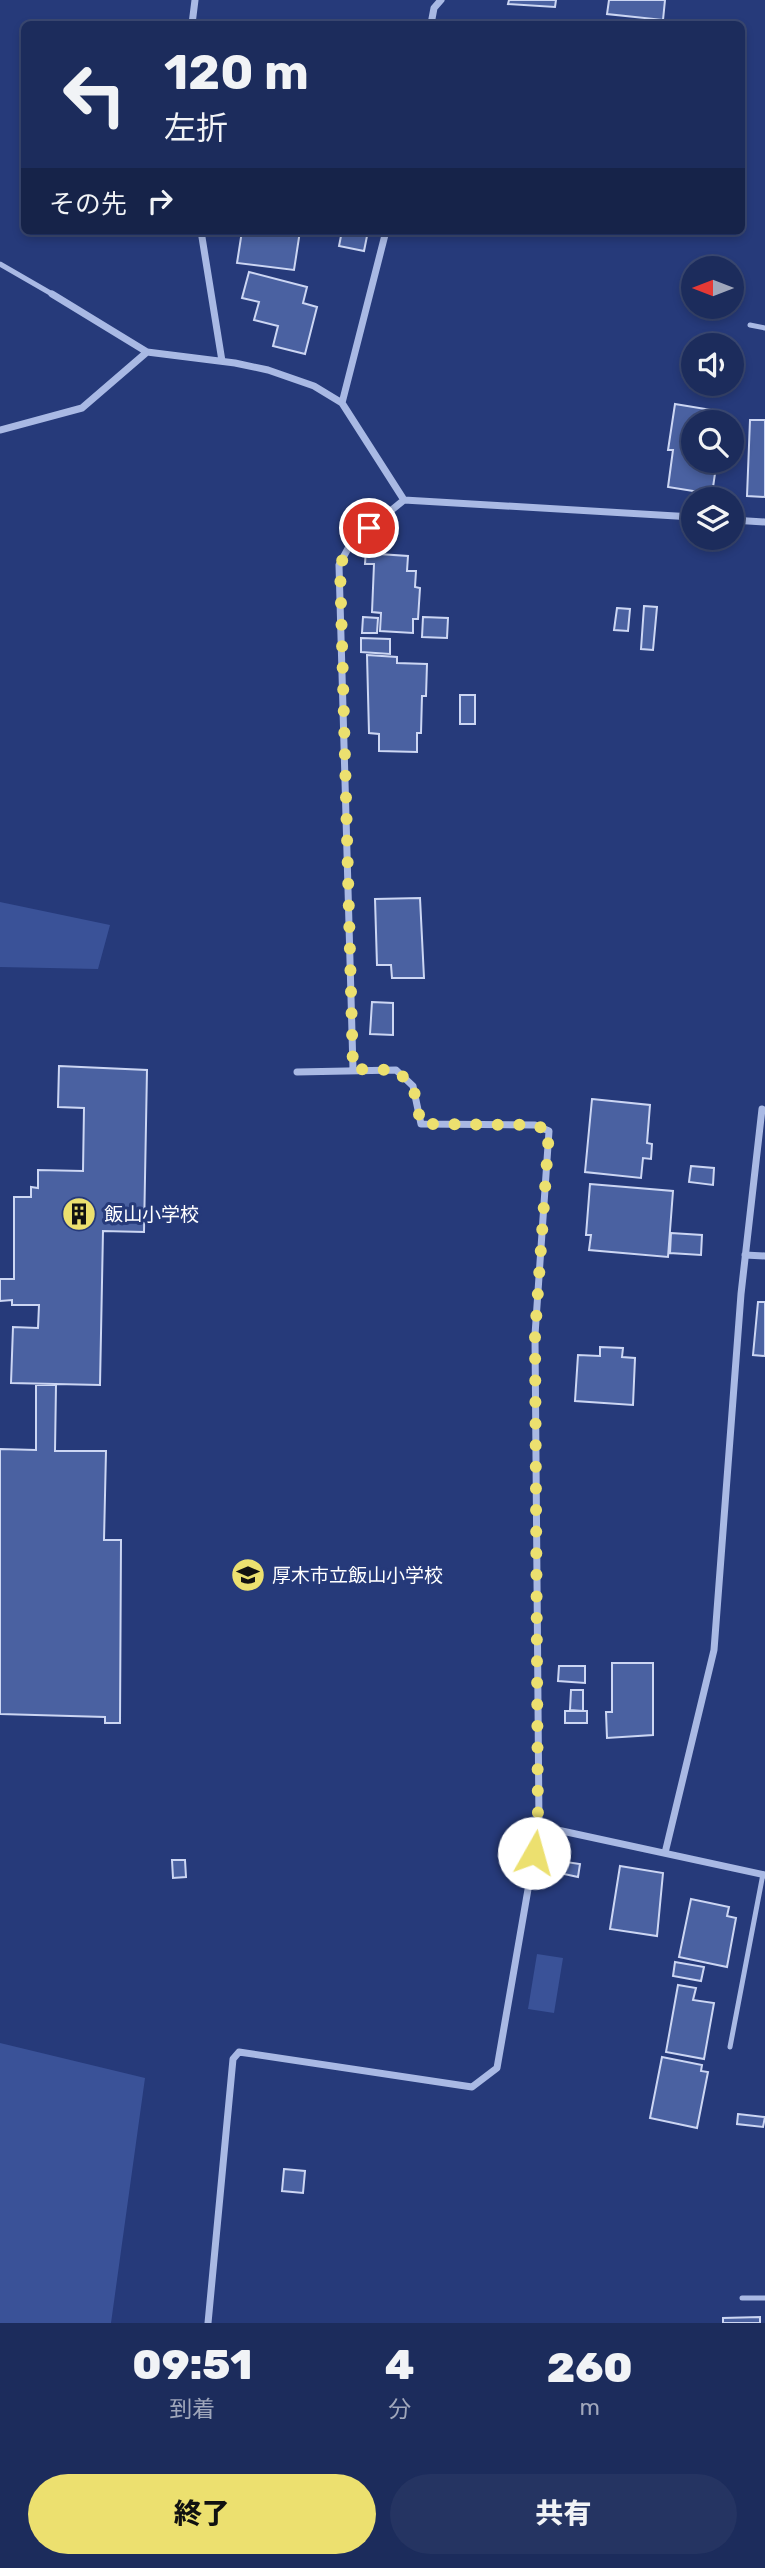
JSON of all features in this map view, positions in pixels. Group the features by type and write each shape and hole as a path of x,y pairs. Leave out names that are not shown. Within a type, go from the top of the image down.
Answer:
{"street":[{"path":"192,21 195,0"},
{"path":"432,21 435,8 441,0"},
{"path":"202,235 222,361"},
{"path":"342,403 385,235"},
{"path":"52,293 147,352 222,361 268,370 302,382 342,403 404,500"},
{"path":"0,430 82,408 147,352"},
{"path":"353,1069 340,565 351,542 404,500 681,516"},
{"path":"744,521 765,522"},
{"path":"208,2323 233,2059 239,2052 472,2087 497,2068 538,1826 535,1335 549,1131 535,1125 421,1124 413,1086 396,1070 297,1072"},
{"path":"665,1853 715,1650 745,1255 762,1109"},
{"path":"745,1255 765,1256"},
{"path":"538,1826 764,1874"}],"lane":[{"path":"0,264 52,293"},
{"path":"750,325 765,328"},
{"path":"730,2047 764,1874"},
{"path":"742,2298 765,2298"}],"shaded area":[{"path":"0,902 110,925 98,969 0,967"},
{"path":"537,1954 563,1958 554,2013 528,2009"},
{"path":"0,2043 145,2078 111,2323 0,2323"}],"building":[{"path":"509,0 556,0 555,7 508,4"},
{"path":"609,0 665,0 663,20 607,14"},
{"path":"241,235 299,235 294,270 237,263"},
{"path":"341,235 367,235 364,251 339,246"},
{"path":"249,272 307,287 303,303 317,307 305,354 273,346 278,326 254,320 259,302 242,298"},
{"path":"675,404 712,410 681,410 681,473 715,473 713,487 668,487 673,450 668,450"},
{"path":"750,420 765,420 765,497 747,496"},
{"path":"366,548 379,549 379,554 408,556 407,571 416,571 415,587 420,588 418,619 413,619 413,633 380,631 381,613 372,612 374,564 365,564"},
{"path":"644,606 657,607 653,650 641,649"},
{"path":"617,608 630,609 628,631 614,630"},
{"path":"363,617 378,618 377,633 362,633"},
{"path":"423,617 448,618 447,638 422,637"},
{"path":"361,638 390,639 390,654 361,652"},
{"path":"367,655 397,657 397,663 427,664 426,696 422,696 421,733 417,733 417,752 379,751 379,734 369,733"},
{"path":"460,695 475,695 475,724 460,724"},
{"path":"420,898 424,978 392,978 391,965 377,965 375,899"},
{"path":"372,1002 393,1003 393,1035 370,1034"},
{"name":"飯山小学校","path":"59,1066 147,1070 144,1232 103,1231 100,1385 11,1383 13,1327 38,1328 39,1305 12,1305 12,1300 0,1301 0,1279 14,1279 14,1197 31,1197 31,1187 38,1188 38,1170 83,1171 84,1108 58,1107"},
{"path":"592,1099 650,1105 647,1143 652,1144 651,1159 643,1158 641,1178 585,1172"},
{"path":"691,1166 714,1168 713,1185 689,1182"},
{"path":"590,1184 673,1191 668,1257 589,1250 591,1235 586,1235"},
{"path":"671,1233 702,1235 701,1255 670,1253"},
{"path":"758,1302 765,1302 765,1356 753,1355"},
{"path":"600,1347 623,1348 622,1357 635,1358 633,1405 575,1401 578,1355 600,1356"},
{"path":"36,1385 56,1385 55,1451 106,1451 104,1540 121,1540 120,1723 105,1723 105,1717 0,1714 0,1449 36,1450"},
{"path":"612,1663 653,1663 653,1735 607,1738 606,1712 612,1712"},
{"path":"559,1666 585,1666 585,1683 558,1681"},
{"path":"571,1690 583,1690 583,1711 570,1710"},
{"path":"565,1711 587,1711 587,1723 565,1723"},
{"path":"172,1860 185,1860 186,1877 173,1878"},
{"path":"566,1862 580,1864 578,1877 564,1874"},
{"path":"620,1866 663,1873 657,1936 610,1929"},
{"path":"691,1899 729,1907 727,1916 736,1918 727,1967 679,1957"},
{"path":"675,1962 704,1967 701,1981 673,1976"},
{"path":"678,1985 696,1988 693,2000 714,2003 704,2059 666,2052"},
{"path":"662,2057 702,2065 701,2071 708,2072 697,2128 650,2118"},
{"path":"738,2114 765,2117 763,2127 737,2124"},
{"path":"284,2169 305,2171 303,2193 282,2191"},
{"path":"760,2317 760,2323 723,2323 723,2318"}],"place":[{"name":"飯山小学校","path":"79,1214"},
{"name":"厚木市立飯山小学校","path":"248,1575"}],"route":[{"path":"369,528 351,542 340,565 353,1069 396,1070 413,1086 421,1124 535,1125 549,1131 535,1335 538,1826 534,1853"}]}
